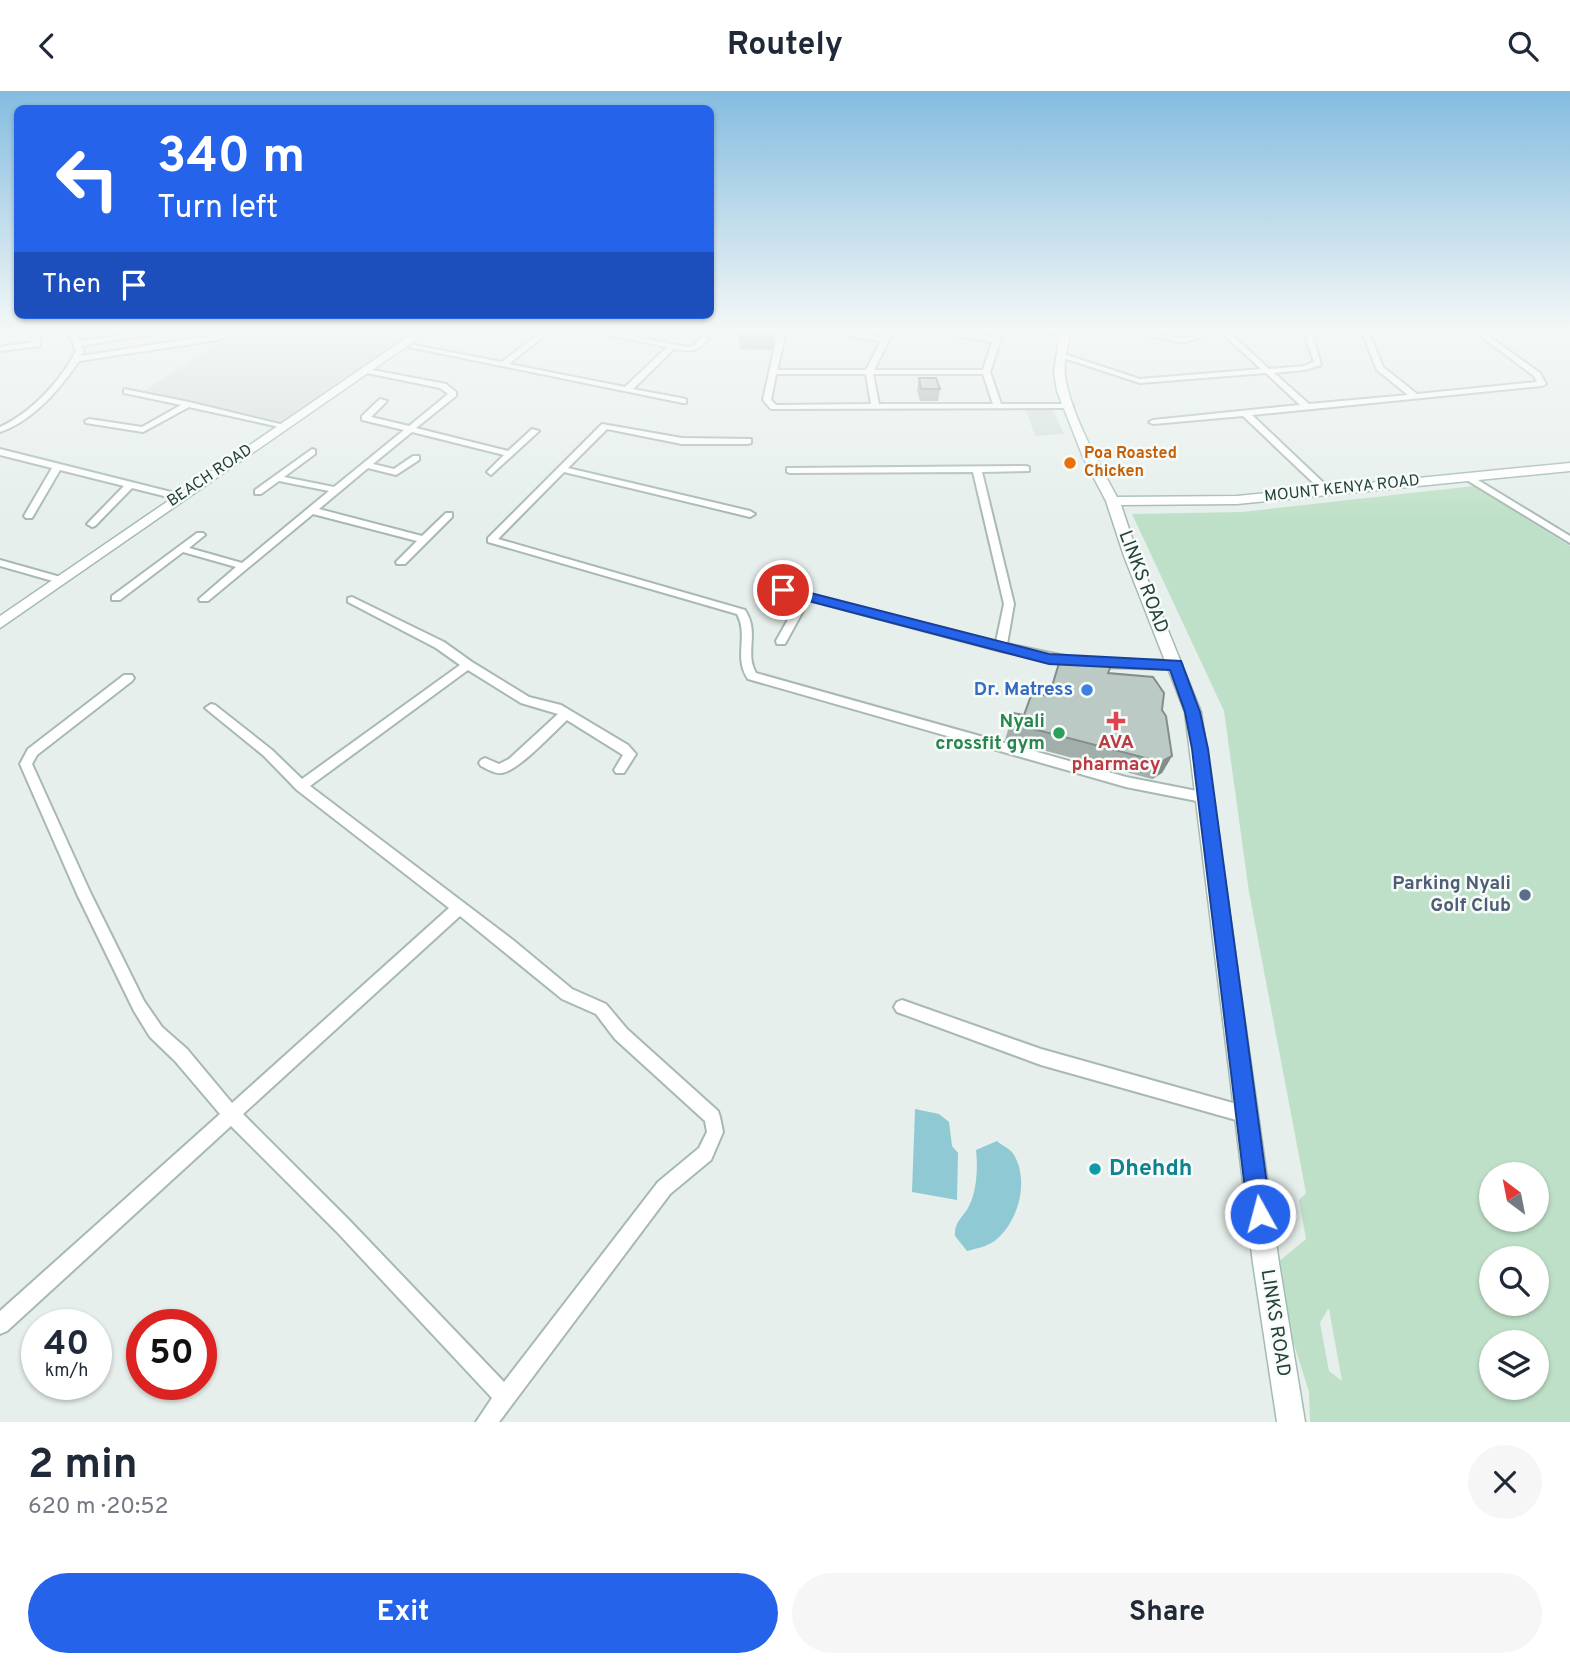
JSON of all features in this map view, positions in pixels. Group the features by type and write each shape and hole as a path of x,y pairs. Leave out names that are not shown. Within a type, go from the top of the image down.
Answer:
{"main road":[{"name":"BEACH ROAD","path":"0,623 330,394"},
{"name":"LINKS ROAD","path":"1065,394 1089,457 1113,501 1131,556 1193,712 1207,798 1247,1115 1291,1422"},
{"name":"MOUNT KENYA ROAD","path":"1113,501 1237,500 1570,467"}],"street":[{"path":"0,429 18,422 44,394"},
{"path":"142,394 284,426"},
{"path":"204,599 452,397 452,394"},
{"path":"648,394 683,401"},
{"path":"768,394 767,400 774,407 1069,405"},
{"path":"873,394 875,407"},
{"path":"994,394 999,407"},
{"path":"1293,394 1307,407"},
{"path":"1412,394 1416,397"},
{"path":"1153,422 1444,394"},
{"path":"383,401 365,418 510,454"},
{"path":"89,421 143,430 188,404"},
{"path":"1245,413 1327,491"},
{"path":"748,440 682,441 608,425 600,428 492,542 741,611 748,626 747,666 752,676 1126,782 1207,798"},
{"path":"492,472 535,431"},
{"path":"0,452 180,497"},
{"path":"258,492 312,452"},
{"path":"366,465 396,472 416,458"},
{"path":"29,516 57,467"},
{"path":"561,469 750,514"},
{"path":"790,470 1026,469"},
{"path":"977,470 1009,604 1001,647"},
{"path":"1468,477 1570,540"},
{"path":"278,478 335,490"},
{"path":"93,524 130,485"},
{"path":"310,510 424,540"},
{"path":"401,562 449,515"},
{"path":"117,598 200,535"},
{"path":"182,549 242,566"},
{"path":"0,562 60,580"},
{"path":"783,590 1001,647 1076,662 1176,665"},
{"path":"781,641 806,597"},
{"path":"352,600 440,645 525,700 557,708 610,739 630,754 620,770"},
{"path":"301,786 468,665"},
{"path":"128,678 32,753 26,764 84,894 139,1006 156,1032 232,1115 343,1226 504,1397"},
{"path":"211,708 268,753 301,786 508,945 567,994 601,1009 621,1034 712,1117 715,1132 705,1154 664,1188 486,1422"},
{"path":"485,763 500,769 513,762 565,715"},
{"path":"0,1324 458,909"},
{"path":"902,1007 964,1027 1041,1057 1247,1115"}],"shaded area":[{"path":"151,394 322,394 280,423"},
{"path":"1026,410 1053,410 1064,434 1035,436"}],"green space":[{"path":"1474,486 1570,546 1570,1422 1310,1422 1309,1392 1293,1341 1278,1262 1306,1239 1299,1200 1306,1193 1249,892 1224,711 1132,514 1242,512","holes":["1329,1309 1342,1381 1329,1371 1320,1323"]}],"water":[{"path":"915,1109 939,1114 949,1122 952,1146 958,1153 957,1200 912,1192"},
{"path":"997,1141 1012,1153 1018,1165 1021,1176 1020,1199 1011,1221 995,1241 967,1251 955,1236 955,1231 974,1193 976,1150"}],"building":[{"path":"1060,660 1112,663 1108,673 1153,677 1164,693 1162,710 1166,716 1172,756 1161,762 1010,723 1013,713 1024,715 1032,693 1049,696"}],"place":[{"name":"Poa Roasted Chicken","path":"1070,463"},
{"name":"Dr. Matress","path":"1087,690"},
{"name":"AVA pharmacy","path":"1116,721"},
{"name":"Nyali crossfit gym","path":"1059,733"},
{"name":"Parking Nyali Golf Club","path":"1525,895"},
{"name":"Dhehdh","path":"1095,1169"}],"route":[{"path":"783,590 1049,659 1141,666 1176,665 1193,712 1200,749 1260,1214"}]}
